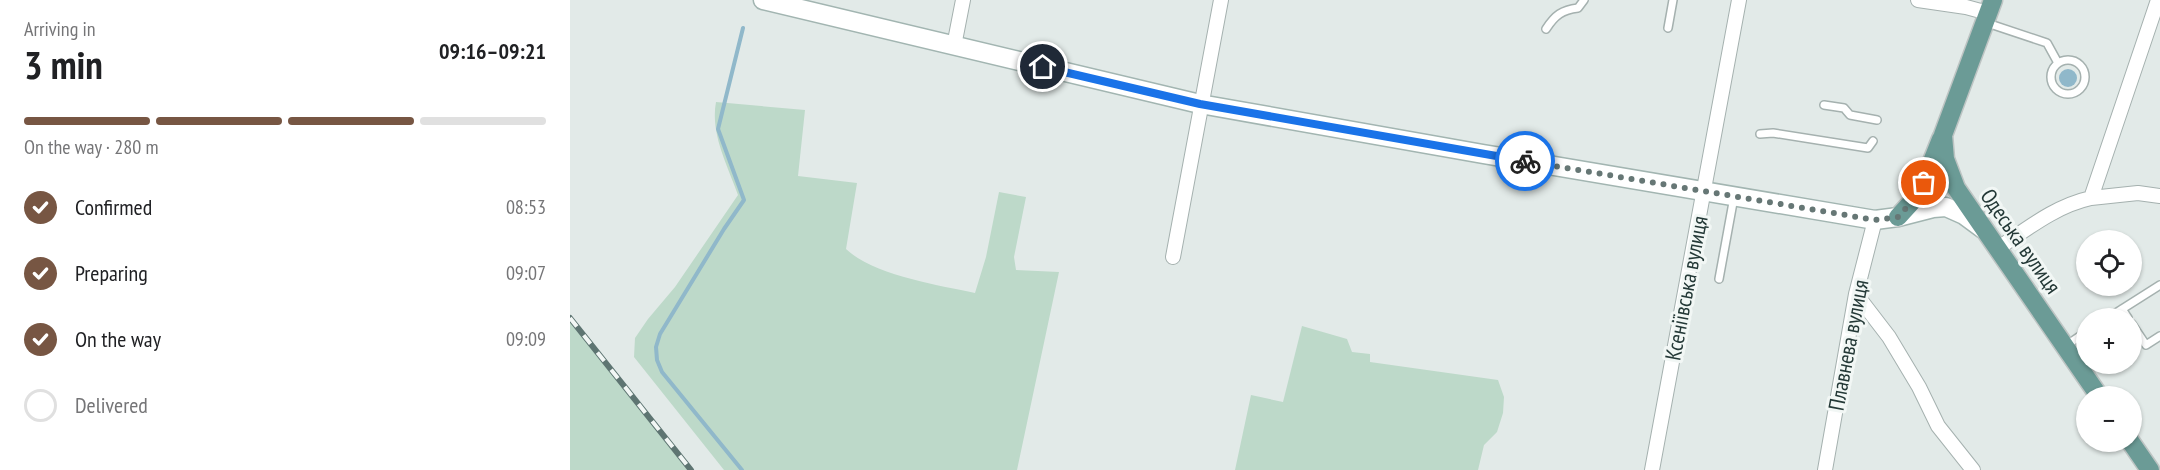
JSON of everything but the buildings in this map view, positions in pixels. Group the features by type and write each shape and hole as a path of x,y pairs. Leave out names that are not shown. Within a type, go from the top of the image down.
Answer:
{"main road":[{"path":"763,0 1200,104 1875,220 1946,207 1964,215 1984,230"},
{"name":"Одеська вулиця","path":"1898,217 1919,194 1989,12"},
{"name":"Одеська вулиця","path":"1943,135 1945,159 1956,188 2092,386"},
{"path":"2138,452 2150,470"}],"street":[{"path":"954,46 963,0"},
{"path":"1173,257 1221,0"},
{"name":"Ксеніївська вулиця","path":"1652,470 1739,0"},
{"path":"1918,0 1989,12"},
{"path":"2091,198 2158,0"},
{"path":"1997,249 2054,211 2074,202 2138,193 2160,196"},
{"name":"Плавнева вулиця","path":"1825,470 1856,294 1875,220"},
{"path":"1856,294 1889,337 1919,387 1938,426 1973,470"}],"lane":[{"path":"1546,29 1552,19 1563,10 1578,9 1584,0"},
{"path":"1668,28 1673,0"},
{"path":"1989,12 2047,43 2058,63"},
{"path":"2075,61 2083,68 2085,79 2081,89 2076,93 2065,94 2055,89 2052,84 2051,72 2058,63 2075,61"},
{"path":"1824,105 1844,108 1850,115 1877,120"},
{"path":"1760,134 1773,133 1868,148 1873,141"},
{"path":"1719,279 1734,197"},
{"path":"2124,308 2160,285"},
{"path":"2142,339 2146,345 2160,336"},
{"path":"2065,346 2076,339"}],"green space":[{"path":"716,102 805,110 798,176 857,183 846,249 872,266 907,278 975,293 986,257 999,192 1026,197 1014,257 1016,270 1059,272 1017,470 724,470 634,357 635,338 675,287 738,195 718,138"},
{"path":"570,322 689,470 570,470"},
{"path":"1302,326 1347,339 1352,352 1370,354 1370,362 1498,380 1504,397 1503,413 1497,432 1484,445 1478,470 1235,470 1251,395 1283,402"}],"water":[{"path":"2068,69 2074,72 2077,78 2074,84 2068,87 2062,84 2059,78 2062,72"}],"waterway":[{"path":"742,470 662,372 657,360 656,347 660,334 744,200 718,129 743,28"}],"railway":[{"path":"570,318 691,470"}],"way so far":[{"path":"1525,161 1875,220 1898,217 1919,194 1924,183"}],"route":[{"path":"1043,67 1200,104 1525,161"}]}
